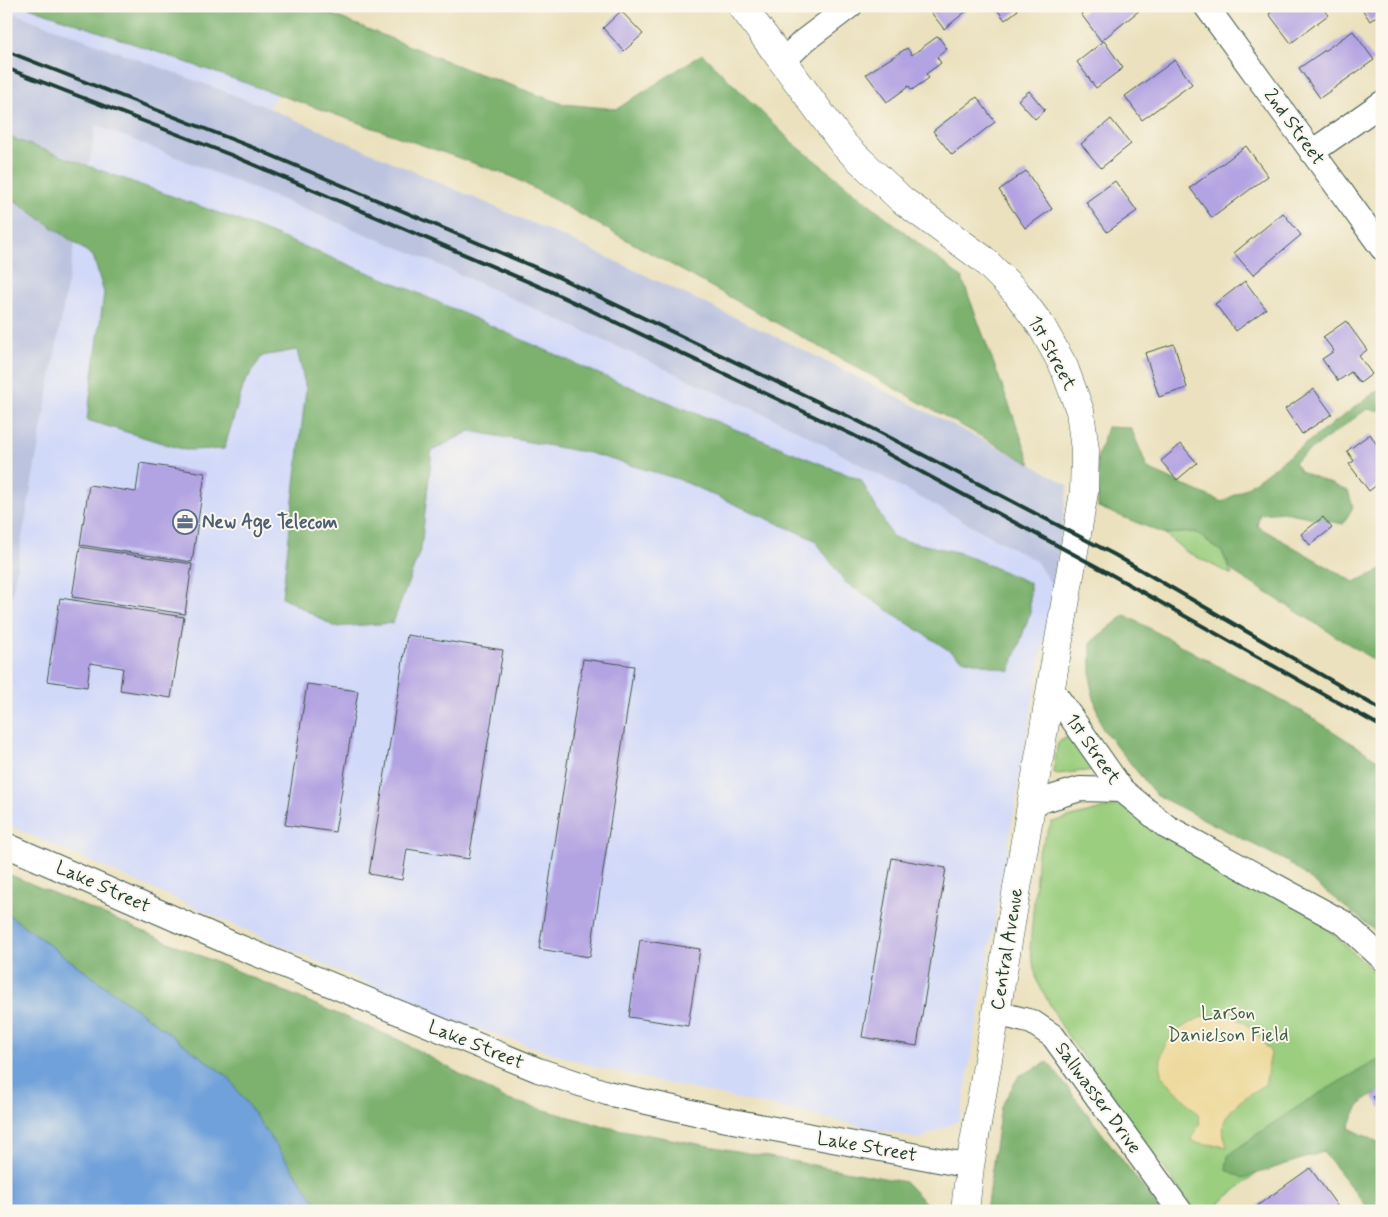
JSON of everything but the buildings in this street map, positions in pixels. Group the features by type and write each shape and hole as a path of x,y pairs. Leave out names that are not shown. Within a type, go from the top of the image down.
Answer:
{"street":[{"name":"1st Street","path":"742,6 844,145 902,200 983,259 1016,292 1042,327 1064,367 1080,410 1085,450 1084,492 1050,687 1122,790 1167,827 1344,923 1382,958"},
{"path":"783,62 805,40 850,6"},
{"name":"2nd Street","path":"1206,6 1382,248"},
{"path":"1312,152 1382,103"},
{"name":"Central Avenue","path":"965,1211 970,1166 1050,687"},
{"name":"1st Street","path":"1031,804 1080,789 1122,790"},
{"name":"Lake Street","path":"6,845 237,946 538,1070 607,1093 722,1120 970,1166"},
{"name":"Sallwasser Drive","path":"996,1013 1032,1022 1053,1036 1180,1211"}],"shaded area":[{"path":"6,6 326,6 269,108 6,10"},
{"path":"6,10 269,108 564,237 783,340 1031,464 1068,485 1053,587 1036,561 790,426 415,254 96,125 6,628"},
{"path":"96,125 415,254 790,426 1036,561 1053,587 960,1120 920,1139 598,1068 443,1017 6,824 6,628"}],"green space":[{"path":"26,6 311,6 466,69 563,104 617,109 702,54 793,143 962,278 1031,464 513,177"},
{"path":"6,136 235,219 402,286 601,375 861,480 893,538 961,553 1030,583 1030,613 1010,671 962,659 845,582 815,540 678,479 589,453 470,431 432,451 421,548 393,623 335,627 282,597 306,389 297,350 262,356 244,384 224,449 185,450 87,420 104,293 93,256 6,194"},
{"path":"1382,387 1382,409 1377,411 1367,409 1294,462 1300,471 1348,491 1353,507 1343,524 1285,512 1260,514 1257,526 1354,582 1382,570 1382,665 1232,571 1222,552 1196,532 1165,534 1098,507 1097,459 1107,427 1131,428 1148,469 1222,502 1246,488"},
{"path":"1195,532 1222,552 1232,575 1185,551 1165,534"},
{"path":"1125,615 1308,715 1382,763 1382,936 1288,862 1156,795 1102,728 1091,687 1091,642"},
{"path":"1068,737 1074,738 1094,770 1058,774 1053,772 1058,742"},
{"name":"Larson Danielson Field","path":"1118,805 1208,858 1312,915 1382,979 1382,1076 1209,1211 1195,1211 1065,1032 1037,981 1030,948 1038,853 1052,822"},
{"path":"6,873 399,1040 505,1099 606,1127 905,1182 933,1211 322,1211 228,1077 6,913"},
{"path":"1382,1058 1382,1093 1375,1094 1360,1105 1349,1128 1382,1144 1382,1211 1370,1211 1323,1152 1243,1178 1226,1169 1228,1156 1265,1129 1322,1092"},
{"path":"1048,1062 1161,1211 986,1211 1001,1106 1019,1076"}],"sand":[{"path":"1225,1015 1241,1021 1258,1036 1271,1053 1265,1085 1241,1101 1226,1118 1223,1129 1227,1147 1194,1142 1191,1138 1200,1124 1198,1114 1161,1075 1162,1053 1170,1038 1177,1031 1204,1016"}],"water":[{"path":"6,913 228,1077 322,1211 6,1211"}],"railway":[{"path":"6,51 254,148 558,277 858,421 1115,555 1382,710"},
{"path":"6,68 231,155 550,291 853,435 1112,575 1382,727"}],"place":[{"name":"New Age Telecom","path":"185,522"}]}
